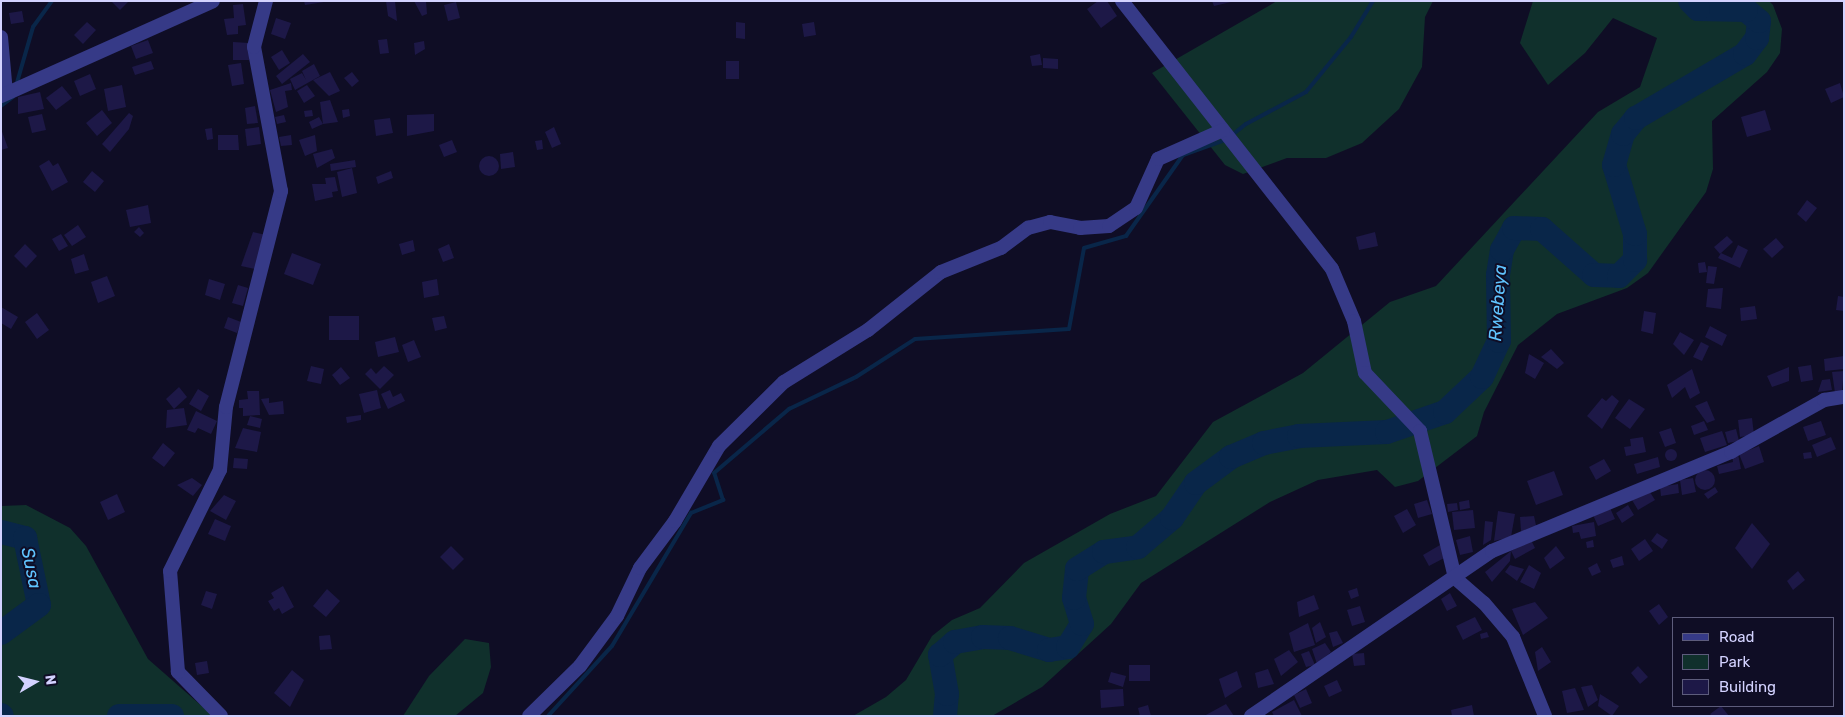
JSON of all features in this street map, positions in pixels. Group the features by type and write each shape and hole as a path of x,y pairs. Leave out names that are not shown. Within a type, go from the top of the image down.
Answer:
{"street":[{"path":"4,95 213,1"},
{"path":"221,716 178,672 170,570 220,470 226,407 281,191 254,47 266,1"},
{"path":"1122,1 1332,269 1354,321 1364,373 1420,431 1455,578 1480,598 1513,638 1545,716"},
{"path":"1,38 7,64 4,95"},
{"path":"529,716 580,666 617,616 640,568 675,521 719,446 784,382 868,330 941,272 1001,248 1028,228 1050,222 1080,228 1109,226 1136,208 1158,160 1223,130"},
{"path":"1251,716 1492,551 1731,452 1824,400 1844,396"}],"green space":[{"path":"1277,1 1433,1 1425,17 1422,67 1399,109 1362,143 1326,158 1287,158 1243,174 1225,165 1152,73"},
{"path":"1533,1 1769,1 1773,5 1782,29 1780,53 1767,72 1712,121 1713,169 1706,192 1648,273 1627,288 1557,314 1518,345 1484,412 1477,436 1418,481 1395,487 1377,470 1318,480 1270,502 1141,583 1111,624 1042,687 992,716 853,716 886,697 906,680 932,636 952,620 980,608 1024,563 1110,514 1156,496 1213,422 1303,373 1390,302 1436,286 1598,112 1640,87 1657,38 1613,18 1585,53 1548,85 1520,43"},
{"path":"26,505 70,528 86,546 148,659 213,716 1,716 1,506"},
{"path":"465,639 489,643 491,667 483,693 455,716 403,716 429,676"}],"building":[{"path":"111,1 129,1 120,10"},
{"path":"304,1 324,1 324,2 305,5"},
{"path":"386,1 395,1 397,21 388,16"},
{"path":"414,1 426,1 427,14 422,16"},
{"path":"1098,1 1107,1 1117,16 1101,28 1087,9"},
{"path":"1212,1 1231,1 1231,2 1214,6"},
{"path":"456,2 460,18 448,21 444,5"},
{"path":"243,4 246,25 238,26 238,34 227,35 224,19 234,18 233,5"},
{"path":"22,11 24,22 11,24 9,13"},
{"path":"276,18 291,23 285,39 271,34"},
{"path":"87,22 96,30 83,44 74,35"},
{"path":"736,22 745,23 745,39 736,38"},
{"path":"814,22 816,35 804,37 802,24"},
{"path":"387,39 389,53 380,54 378,40"},
{"path":"148,40 153,53 136,59 131,46"},
{"path":"424,41 425,49 415,55 414,43"},
{"path":"233,42 249,43 249,60 233,60"},
{"path":"282,50 290,63 279,70 271,57"},
{"path":"303,54 310,62 282,84 276,76"},
{"path":"1040,54 1042,65 1032,66 1030,56"},
{"path":"1043,58 1058,59 1058,69 1043,68"},
{"path":"151,61 154,69 135,75 132,67"},
{"path":"726,61 739,61 739,79 726,79"},
{"path":"241,63 244,84 232,86 228,65"},
{"path":"314,64 320,76 295,90 290,79 302,73 306,80 302,71"},
{"path":"330,72 340,91 329,96 313,80"},
{"path":"352,72 359,81 352,87 344,78"},
{"path":"90,74 96,89 80,96 74,81"},
{"path":"291,83 292,90 285,91 288,107 276,112 270,90"},
{"path":"1840,83 1844,97 1831,103 1825,89"},
{"path":"122,85 126,107 108,111 104,89"},
{"path":"307,85 315,96 304,103 297,91"},
{"path":"62,86 72,98 56,110 46,98"},
{"path":"40,92 44,109 18,114 18,97"},
{"path":"330,100 338,122 323,124 320,102"},
{"path":"255,106 258,123 247,124 245,108"},
{"path":"349,109 350,116 343,118 342,110"},
{"path":"102,110 112,123 97,136 86,123"},
{"path":"312,110 313,116 305,117 304,111"},
{"path":"1765,110 1771,130 1747,137 1741,117"},
{"path":"129,113 133,116 129,129 110,152 102,144"},
{"path":"42,114 46,130 32,133 28,117"},
{"path":"434,114 434,131 407,136 407,115"},
{"path":"284,115 286,122 277,124 275,117"},
{"path":"319,117 323,124 312,129 309,122"},
{"path":"390,118 393,133 376,136 374,120"},
{"path":"259,127 261,144 247,146 245,129"},
{"path":"554,127 561,144 552,148 545,132"},
{"path":"212,128 213,139 207,140 205,129"},
{"path":"1,129 8,148 1,150"},
{"path":"218,135 238,135 239,150 218,150"},
{"path":"291,135 292,145 281,146 279,137"},
{"path":"315,135 317,151 305,156 299,140"},
{"path":"452,140 457,152 444,157 439,145"},
{"path":"542,140 543,149 537,150 535,141"},
{"path":"332,149 335,158 317,168 313,154"},
{"path":"513,152 515,167 501,169 500,154"},
{"path":"489,156 496,159 499,166 496,173 489,176 482,173 479,166 482,159"},
{"path":"49,160 53,166 58,163 68,182 52,191 39,166"},
{"path":"355,160 356,167 331,171 330,164"},
{"path":"352,168 357,193 342,197 337,172"},
{"path":"92,171 104,181 95,192 83,182"},
{"path":"391,171 393,178 378,184 376,177"},
{"path":"335,177 338,191 332,192 333,197 315,201 312,184 326,184 325,178"},
{"path":"1807,200 1817,208 1806,222 1797,214"},
{"path":"148,205 151,223 130,227 126,210"},
{"path":"78,225 86,237 72,246 64,235"},
{"path":"139,227 144,233 140,237 134,232"},
{"path":"253,232 266,235 255,269 241,266"},
{"path":"1375,232 1378,246 1359,250 1356,237"},
{"path":"61,234 68,246 59,251 52,239"},
{"path":"1727,236 1733,242 1720,254 1714,247"},
{"path":"1776,238 1784,247 1772,258 1763,249"},
{"path":"413,240 415,251 402,255 399,244"},
{"path":"25,244 37,256 26,268 14,256"},
{"path":"449,244 454,258 443,262 438,249"},
{"path":"1738,245 1748,250 1740,268 1718,258 1721,253 1732,258"},
{"path":"292,253 321,264 313,285 284,274"},
{"path":"84,254 89,270 75,274 71,259"},
{"path":"1705,262 1707,272 1699,273 1698,263"},
{"path":"1708,266 1717,267 1714,284 1706,283"},
{"path":"107,276 115,296 98,303 91,282"},
{"path":"209,279 225,284 220,300 205,295"},
{"path":"437,279 439,295 424,298 422,282"},
{"path":"238,285 248,288 243,306 232,303"},
{"path":"1723,288 1721,309 1706,307 1708,289"},
{"path":"1838,296 1844,297 1844,311 1836,310"},
{"path":"1755,306 1757,319 1741,321 1740,308"},
{"path":"1,307 18,317 11,329 1,323"},
{"path":"1644,311 1656,313 1653,334 1641,331"},
{"path":"37,313 49,330 37,339 25,322"},
{"path":"329,316 359,316 359,340 329,340"},
{"path":"444,316 447,328 435,331 432,318"},
{"path":"228,317 241,322 237,333 224,328"},
{"path":"1710,326 1727,335 1722,346 1705,337"},
{"path":"1680,332 1694,340 1684,355 1673,344"},
{"path":"395,337 399,352 378,357 375,342"},
{"path":"414,340 421,357 408,362 402,345"},
{"path":"1701,342 1709,346 1702,361 1693,357"},
{"path":"1551,349 1564,363 1557,369 1541,357"},
{"path":"1529,354 1544,363 1535,379 1525,373"},
{"path":"1844,356 1844,369 1825,371 1824,359"},
{"path":"1811,365 1813,380 1801,382 1798,367"},
{"path":"311,366 324,369 321,384 307,381"},
{"path":"384,366 394,375 380,389 365,374 371,368 376,374"},
{"path":"341,367 350,378 340,385 332,375"},
{"path":"1789,367 1789,381 1772,387 1767,376"},
{"path":"1692,369 1700,393 1690,399 1685,387 1672,398 1667,385"},
{"path":"1844,371 1842,391 1835,393 1832,372"},
{"path":"1830,379 1832,390 1818,392 1822,380"},
{"path":"179,387 187,397 174,409 166,399"},
{"path":"198,389 209,396 201,411 189,404"},
{"path":"377,390 381,408 364,413 359,394"},
{"path":"390,390 393,397 401,393 405,401 388,409 381,394"},
{"path":"247,391 259,391 260,415 243,416 243,408 239,408 239,400 248,399"},
{"path":"1612,395 1619,401 1602,429 1587,416 1602,398 1606,401"},
{"path":"269,398 269,403 283,401 284,414 269,415 261,399"},
{"path":"1629,399 1645,409 1630,429 1615,418"},
{"path":"1707,401 1715,420 1707,423 1695,406"},
{"path":"184,408 187,425 166,428 167,410"},
{"path":"196,411 217,421 211,434 198,428 195,433 187,430"},
{"path":"361,415 361,420 347,423 346,417"},
{"path":"250,416 262,419 260,428 247,425"},
{"path":"1752,418 1754,435 1740,437 1738,420"},
{"path":"1704,421 1708,430 1694,435 1691,426"},
{"path":"1821,421 1826,435 1808,441 1803,427"},
{"path":"243,428 261,432 257,452 235,448"},
{"path":"1671,428 1676,443 1665,447 1659,432"},
{"path":"1736,429 1739,441 1728,443 1725,432"},
{"path":"1722,431 1727,445 1705,452 1700,438"},
{"path":"1643,437 1646,452 1626,456 1624,447 1631,446 1630,439"},
{"path":"1831,437 1836,449 1817,457 1812,445"},
{"path":"163,443 175,453 164,467 152,458"},
{"path":"1759,446 1764,462 1745,469 1739,454"},
{"path":"1669,449 1673,449 1677,455 1673,461 1669,461 1665,457 1665,453"},
{"path":"1811,452 1812,458 1804,459 1803,453"},
{"path":"1738,454 1741,469 1719,474 1717,466 1733,462 1732,455"},
{"path":"1658,457 1660,467 1637,474 1634,464"},
{"path":"234,458 248,459 247,469 233,468"},
{"path":"1604,459 1611,471 1596,480 1589,467"},
{"path":"1705,470 1712,473 1715,480 1712,487 1705,490 1698,487 1695,480 1698,473"},
{"path":"1554,471 1563,495 1536,505 1527,481"},
{"path":"192,478 202,485 193,496 177,485"},
{"path":"1693,478 1696,492 1682,495 1680,480"},
{"path":"1678,484 1679,493 1661,496 1660,487"},
{"path":"1715,487 1718,492 1708,499 1704,494"},
{"path":"1648,489 1655,500 1638,510 1632,500"},
{"path":"117,494 125,512 108,520 100,502"},
{"path":"224,495 236,501 226,520 210,511"},
{"path":"1427,500 1432,514 1418,518 1414,504"},
{"path":"1469,500 1470,508 1460,510 1459,502"},
{"path":"1457,503 1458,510 1448,512 1447,504"},
{"path":"1628,505 1634,515 1622,523 1616,513"},
{"path":"1610,508 1615,519 1598,526 1593,515"},
{"path":"1407,509 1416,525 1403,533 1394,516"},
{"path":"1473,510 1475,528 1454,530 1452,512"},
{"path":"1498,511 1515,514 1511,537 1494,541"},
{"path":"1534,516 1537,530 1521,531 1520,517"},
{"path":"215,519 231,526 225,541 208,534"},
{"path":"1485,521 1493,522 1491,540 1483,545"},
{"path":"1594,522 1596,536 1581,539 1579,532 1573,533 1572,526"},
{"path":"1752,523 1770,544 1752,569 1735,548"},
{"path":"1657,533 1668,540 1662,549 1651,541"},
{"path":"1470,536 1473,552 1460,555 1456,540"},
{"path":"1645,539 1653,551 1639,561 1631,549"},
{"path":"1531,540 1535,548 1515,559 1511,551"},
{"path":"1593,540 1594,547 1587,548 1586,542"},
{"path":"1440,545 1446,557 1429,566 1423,555"},
{"path":"451,546 464,559 453,570 440,557"},
{"path":"1556,546 1565,558 1550,569 1544,558"},
{"path":"1511,551 1510,561 1492,582 1485,572"},
{"path":"1622,556 1624,565 1613,568 1610,560"},
{"path":"1597,563 1601,572 1592,576 1588,568"},
{"path":"1510,565 1524,569 1517,581 1505,572"},
{"path":"1529,565 1541,573 1534,589 1520,582"},
{"path":"1798,571 1805,580 1793,590 1787,581"},
{"path":"283,586 294,607 282,614 279,608 274,611 268,601 274,598 271,593"},
{"path":"1357,588 1359,596 1351,599 1348,591"},
{"path":"327,589 340,601 326,617 313,606"},
{"path":"206,591 217,594 212,609 201,605"},
{"path":"1450,593 1457,606 1447,611 1441,599"},
{"path":"1314,595 1319,609 1299,617 1297,602"},
{"path":"1535,602 1548,618 1523,635 1512,609"},
{"path":"1659,604 1668,617 1659,625 1649,611"},
{"path":"1360,606 1365,622 1352,626 1347,610"},
{"path":"1475,617 1482,630 1463,640 1456,626"},
{"path":"1320,622 1326,637 1316,643 1312,628"},
{"path":"1308,623 1315,645 1294,652 1289,633"},
{"path":"1337,631 1343,643 1333,647 1329,633"},
{"path":"1487,632 1489,637 1481,639 1480,634"},
{"path":"330,635 332,649 320,650 319,636"},
{"path":"1325,643 1331,652 1317,664 1312,649"},
{"path":"1542,647 1551,662 1538,671 1535,652"},
{"path":"1289,650 1298,662 1281,676 1274,659"},
{"path":"1309,651 1315,665 1306,667 1301,654"},
{"path":"1364,653 1365,665 1354,666 1352,654"},
{"path":"207,661 209,673 197,675 195,663"},
{"path":"1129,665 1150,665 1150,681 1129,681"},
{"path":"1638,666 1648,677 1640,684 1631,673"},
{"path":"1268,669 1274,684 1258,688 1255,673"},
{"path":"292,670 304,680 290,707 274,693"},
{"path":"1237,671 1242,687 1225,698 1219,679"},
{"path":"1111,672 1126,676 1123,687 1108,682"},
{"path":"1337,680 1342,691 1329,697 1324,686"},
{"path":"1592,685 1598,700 1588,707 1581,687"},
{"path":"1575,688 1584,710 1567,713 1562,691"},
{"path":"1123,689 1124,706 1101,708 1100,690"},
{"path":"1306,689 1312,703 1300,708 1294,695"},
{"path":"1600,694 1619,706 1612,716 1598,706"},
{"path":"1294,700 1302,716 1274,716 1272,712"},
{"path":"1226,704 1234,716 1204,716"},
{"path":"1148,705 1151,716 1140,716 1138,708"},
{"path":"1472,705 1474,716 1452,716 1451,710"},
{"path":"1722,707 1729,716 1712,716 1710,714"}],"waterway":[{"path":"16,86 33,27 52,1"},
{"path":"1231,136 1246,124 1306,92 1351,37 1373,1"},
{"name":"Rwebeya","path":"945,716 947,694 940,655 955,642 983,637 1010,638 1049,650 1068,647 1082,624 1074,598 1077,569 1104,552 1138,547 1172,518 1196,483 1231,457 1264,443 1299,436 1387,432 1445,412 1482,377 1499,341 1498,275 1502,250 1514,228 1542,229 1594,275 1619,276 1635,260 1635,234 1614,165 1623,134 1636,118 1745,54 1757,38 1759,21 1746,10 1698,9 1690,1"},
{"path":"1,106 13,97"},
{"path":"548,716 612,646 691,513 723,500 714,473 789,409 856,377 915,339 1069,329 1084,248 1126,236 1183,155 1225,140"},
{"name":"Susa","path":"1,532 25,538 39,605 1,633"},
{"name":"Susa","path":"119,716 172,716"}]}
